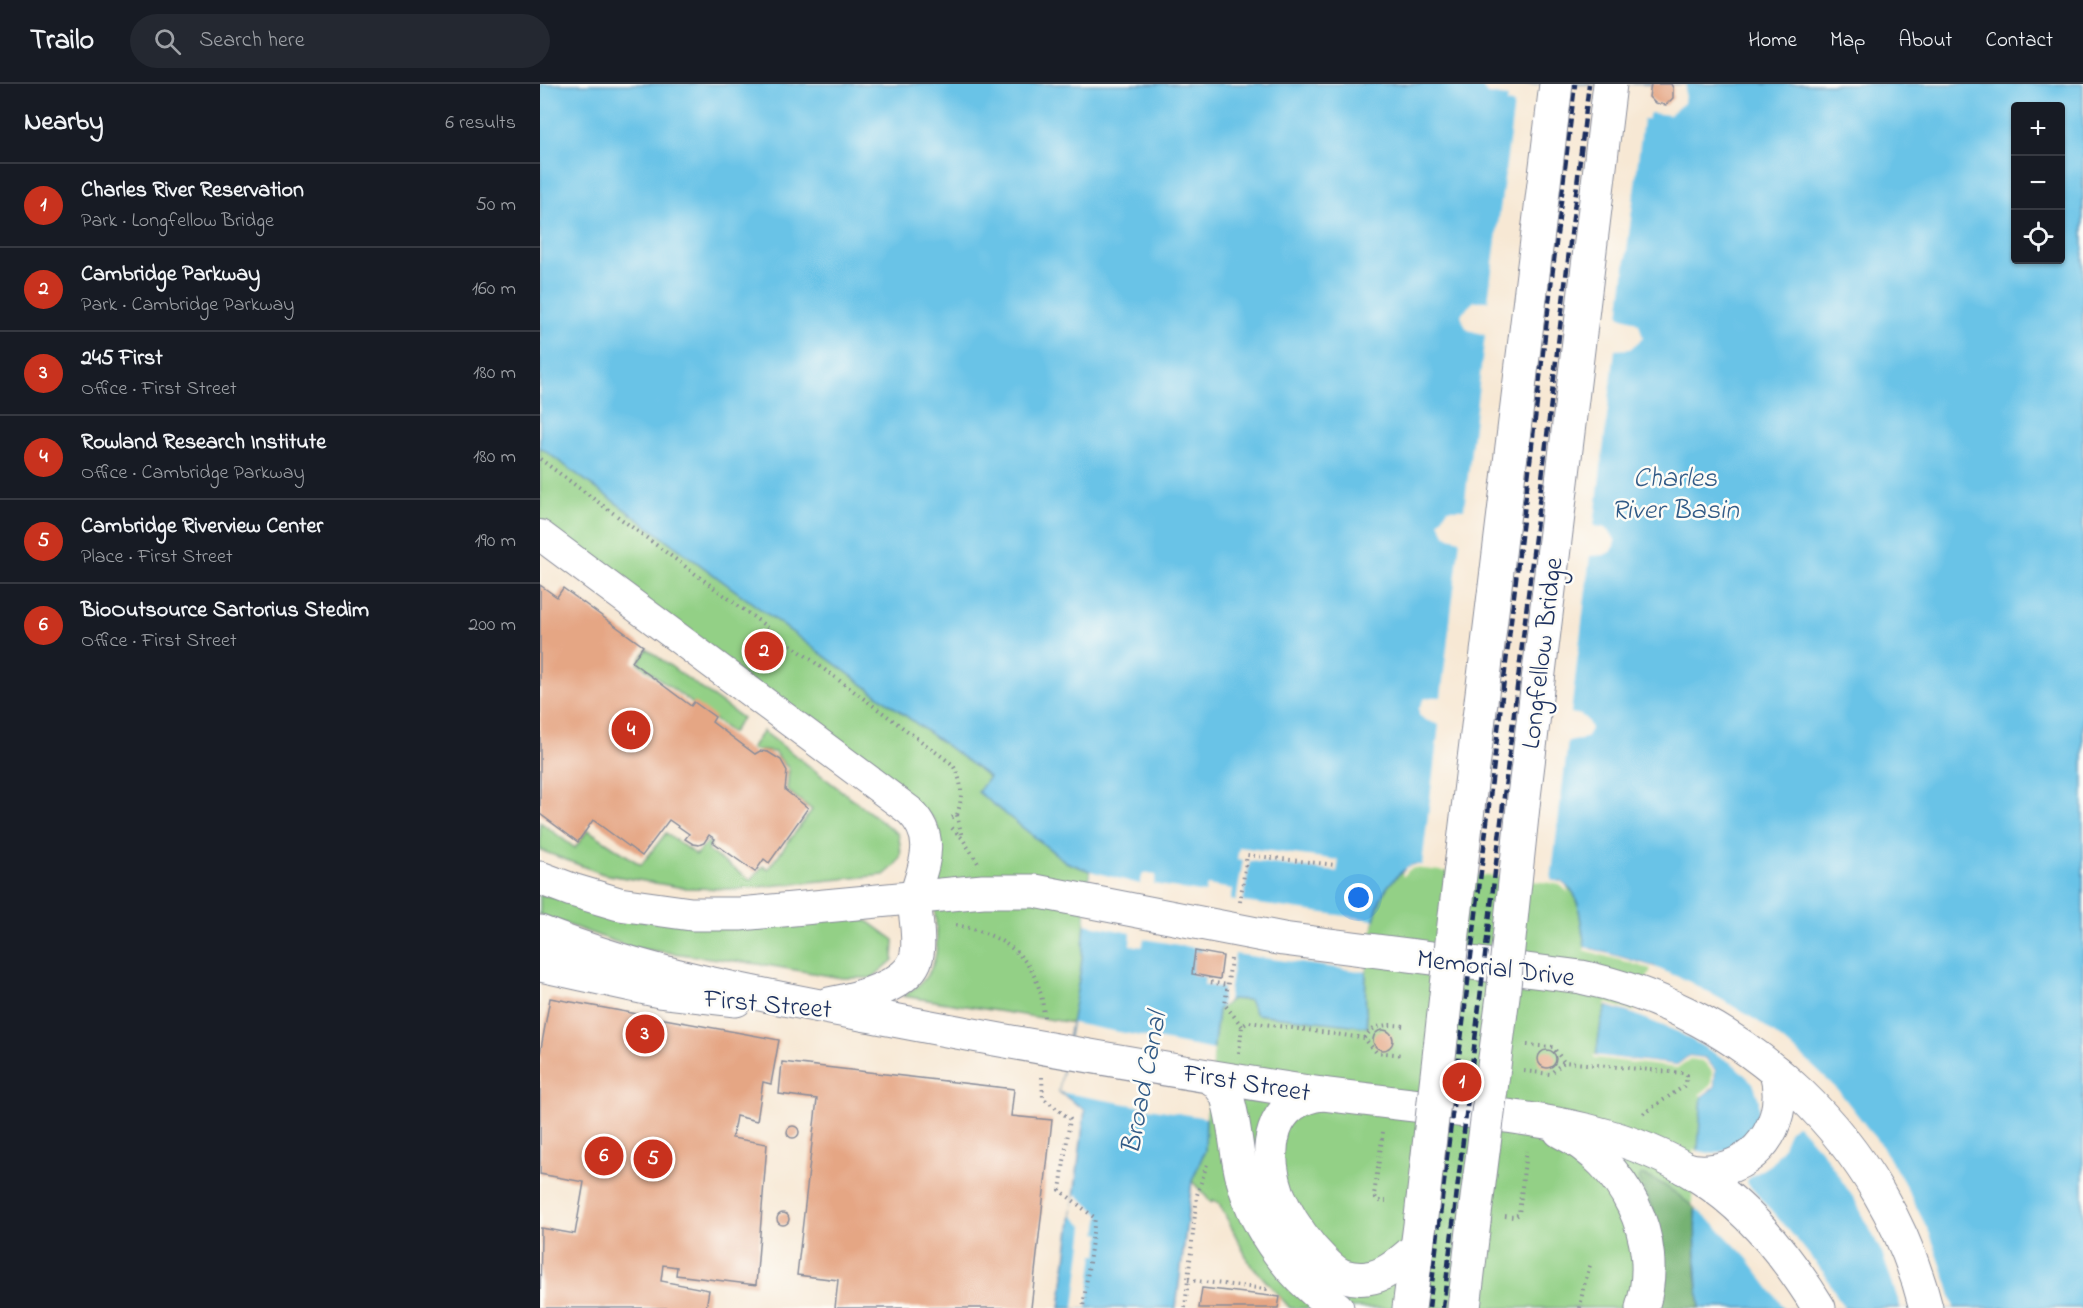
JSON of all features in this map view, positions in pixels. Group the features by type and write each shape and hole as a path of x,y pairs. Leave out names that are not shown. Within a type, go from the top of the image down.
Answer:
{"main road":[{"name":"Longfellow Bridge","path":"1408,1308 1556,84"},
{"name":"Longfellow Bridge","path":"1464,1308 1490,1219 1503,996 1526,775 1610,84"},
{"name":"Memorial Drive","path":"540,878 619,904 691,914 764,912 914,898 1020,890 1035,891 1222,929 1370,952 1581,977 1625,988 1673,1007 1739,1044 1776,1072 1829,1124 1873,1184 1907,1251 1926,1308"},
{"path":"540,932 645,967 721,986 814,1005 830,1004 863,996 896,981 908,972 917,953 914,898"},
{"name":"First Street","path":"540,965 690,996 814,1005 1210,1077 1322,1094 1531,1119 1576,1126 1606,1134 1684,1168 1723,1194 1759,1228 1792,1266 1820,1308"},
{"path":"1684,1168 1700,1172 1726,1168 1746,1160 1756,1151 1767,1139 1776,1117 1779,1083 1776,1072"},
{"path":"1210,1077 1226,1094 1243,1181 1263,1229 1303,1281 1337,1308"},
{"path":"1322,1094 1302,1098 1290,1105 1279,1117 1274,1131 1273,1175 1281,1202 1295,1226 1323,1260 1341,1275 1354,1278 1374,1277 1385,1272 1419,1232"},
{"path":"1531,1119 1557,1129 1584,1145 1614,1176 1633,1204 1645,1235 1649,1257 1648,1281 1642,1308"}],"street":[{"path":"540,535 910,811 919,820 925,832 927,845 914,898"}],"path":[{"path":"540,459 945,758 957,771 960,781 960,804 957,815 962,838"},
{"path":"957,815 945,821 962,838 980,865"},
{"path":"1240,902 1247,855 1335,865"},
{"path":"948,924 980,930 1003,941 1031,968 1044,1007 1044,1024"},
{"path":"1232,949 1225,1005 1242,1026 1238,1059"},
{"path":"1210,977 1210,982 1227,985"},
{"path":"1242,1026 1249,1022 1365,1038 1376,1052 1403,1056"},
{"path":"1365,1038 1370,1030 1378,1025 1407,1026"},
{"path":"1526,1045 1553,1047 1564,1062"},
{"path":"1523,1071 1550,1074 1564,1062 1683,1073 1687,1076 1683,1088 1644,1115 1635,1117"},
{"path":"1042,1082 1043,1098 1070,1119 1060,1190 1095,1218 1083,1308"},
{"path":"1383,1132 1374,1195 1378,1201 1386,1202"},
{"path":"1490,1219 1514,1217 1519,1214 1526,1151"},
{"path":"1185,1308 1197,1195 1210,1156"},
{"path":"1580,1308 1590,1265"},
{"path":"1188,1280 1266,1289 1274,1283"}],"green space":[{"path":"540,447 989,777 979,792 1066,862 1090,871 1081,968 1072,1023 903,996 919,985 929,973 935,959 937,930 933,880 939,863 941,846 934,819 540,524"},
{"path":"647,649 742,718 732,733 638,663"},
{"path":"763,731 898,834 901,853 898,861 890,870 884,875 737,889 684,888 603,874 540,850 540,822 575,848 588,830 641,865 666,833 696,855 708,842 711,844 708,851 751,880 763,866 768,869 812,810 787,790 789,769 774,752 751,748"},
{"path":"1414,865 1561,882 1573,892 1578,903 1585,946 1655,967 1689,1056 1705,1058 1715,1070 1714,1087 1702,1096 1695,1208 1695,1245 1700,1308 1290,1308 1249,1262 1219,1203 1213,1200 1211,1202 1192,1181 1205,1150 1206,1112 1218,1010 1231,999 1249,1000 1256,1014 1368,1027 1365,998 1368,950 1374,919 1380,900 1387,888 1397,876"},
{"path":"540,895 858,918 869,922 894,940 893,960 872,978 842,978 766,965 633,948 540,915"},
{"path":"1641,1175 1662,1184 1695,1208 1696,1273 1700,1308 1659,1308 1664,1275 1662,1242 1653,1210 1639,1180"}],"water":[{"name":"Charles River Basin","path":"540,84 2083,84 2083,1308 1700,1308 1696,1228 1698,1149 1702,1096 1714,1087 1715,1070 1705,1058 1689,1056 1677,1065 1596,1056 1601,1022 1607,1006 1636,1014 1655,967 1585,947 1578,903 1573,892 1561,882 1414,865 1403,871 1387,887 1374,919 1368,950 1365,999 1368,1027 1256,1014 1249,1000 1231,999 1218,1010 1206,1112 1205,1150 1192,1181 1176,1308 1060,1308 1085,1110 1059,1092 1081,968 1090,871 1066,862 978,792 989,777 540,447"}],"pier":[{"path":"1480,84 1686,85 1684,103 1669,115 1650,113 1648,119 1643,119 1619,316 1639,324 1643,338 1630,349 1615,350 1594,526 1606,528 1615,540 1615,546 1604,555 1590,556 1571,713 1581,715 1587,720 1591,729 1581,740 1568,741 1551,880 1561,882 1569,893 1560,885 1551,883 1414,868 1403,877 1402,873 1407,867 1422,865 1439,725 1419,715 1419,708 1424,699 1441,697 1460,540 1446,536 1439,522 1448,509 1464,509 1485,335 1468,330 1461,314 1474,301 1488,301 1514,104 1507,103 1508,97 1487,94"},
{"path":"1239,847 1339,860 1337,872 1250,861 1243,902 1374,920 1366,972 1235,954 1228,1001 1221,1008 1223,988 1204,985 1205,977 1192,974 1195,951 1202,952 1202,949 1144,939 1142,947 1130,945 1131,933 1085,924 1090,871 1140,884 1143,873 1156,875 1154,884 1205,893 1207,885 1232,889 1231,900 1236,901 1243,860 1237,859"},
{"path":"1585,947 1655,967 1690,982 1728,1003 1762,1024 1802,1056 1838,1090 1883,1148 1903,1181 1930,1234 1954,1308 1901,1308 1882,1253 1855,1200 1821,1150 1796,1125 1790,1130 1781,1151 1771,1164 1748,1179 1747,1183 1823,1272 1844,1308 1784,1308 1747,1258 1692,1205 1694,1150 1714,1154 1741,1146 1757,1123 1759,1115 1759,1100 1753,1083 1733,1064 1678,1032 1604,1005 1607,1003 1634,1011 1651,969 1584,950"},
{"path":"1072,1023 1214,1050 1206,1118 1059,1092"},
{"path":"1593,1055 1677,1065 1689,1056 1705,1058 1715,1070 1714,1087 1702,1096 1699,1095 1711,1085 1712,1071 1703,1061 1690,1059 1677,1068 1595,1058"},
{"path":"1075,1193 1100,1215 1097,1233 1101,1234 1098,1254 1094,1254 1087,1308 1074,1308 1084,1227 1072,1215"}],"building":[{"path":"1651,84 1671,84 1673,98 1666,105 1655,103 1649,97"},
{"path":"540,585 557,597 563,588 643,646 632,662 691,706 694,702 715,717 712,722 755,754 760,751 768,752 781,760 787,771 785,790 808,808 769,863 764,859 755,872 713,842 715,839 709,835 704,843 693,844 685,839 689,834 669,820 642,856 593,820 578,842 540,814"},
{"path":"1195,951 1223,956 1220,979 1192,974"},
{"path":"550,998 779,1040 771,1084 763,1082 757,1121 736,1116 732,1138 767,1144 756,1285 676,1275 677,1267 663,1265 661,1281 709,1290 706,1308 540,1308 541,1228 575,1234 584,1182 540,1174 540,1054"},
{"path":"1383,1030 1390,1033 1393,1040 1390,1047 1383,1050 1376,1047 1373,1040 1376,1033"},
{"path":"1543,1050 1551,1050 1556,1055 1554,1066 1543,1068 1538,1063 1538,1055"},
{"path":"782,1062 1014,1089 1011,1116 1052,1120 1031,1308 835,1308 838,1280 797,1275 817,1099 779,1094"},
{"path":"795,1126 798,1127 798,1137 791,1138 788,1137 787,1130 788,1127"},
{"path":"785,1213 788,1214 788,1224 781,1225 778,1224 777,1217 778,1214"},
{"path":"1202,1288 1280,1297 1278,1308 1199,1308"}],"railway":[{"path":"1429,1308 1575,84"},
{"path":"1443,1308 1589,84"}],"place":[{"name":"Cambridge Parkway","path":"764,651"},
{"name":"Rowland Research Institute","path":"631,730"},
{"name":"245 First","path":"645,1034"},
{"name":"Charles River Reservation","path":"1462,1082"},
{"name":"BioOutsource Sartorius Stedim","path":"604,1156"},
{"name":"Cambridge Riverview Center","path":"653,1159"}],"water label":[{"name":"Broad Canal","path":"1142,1083"}]}
